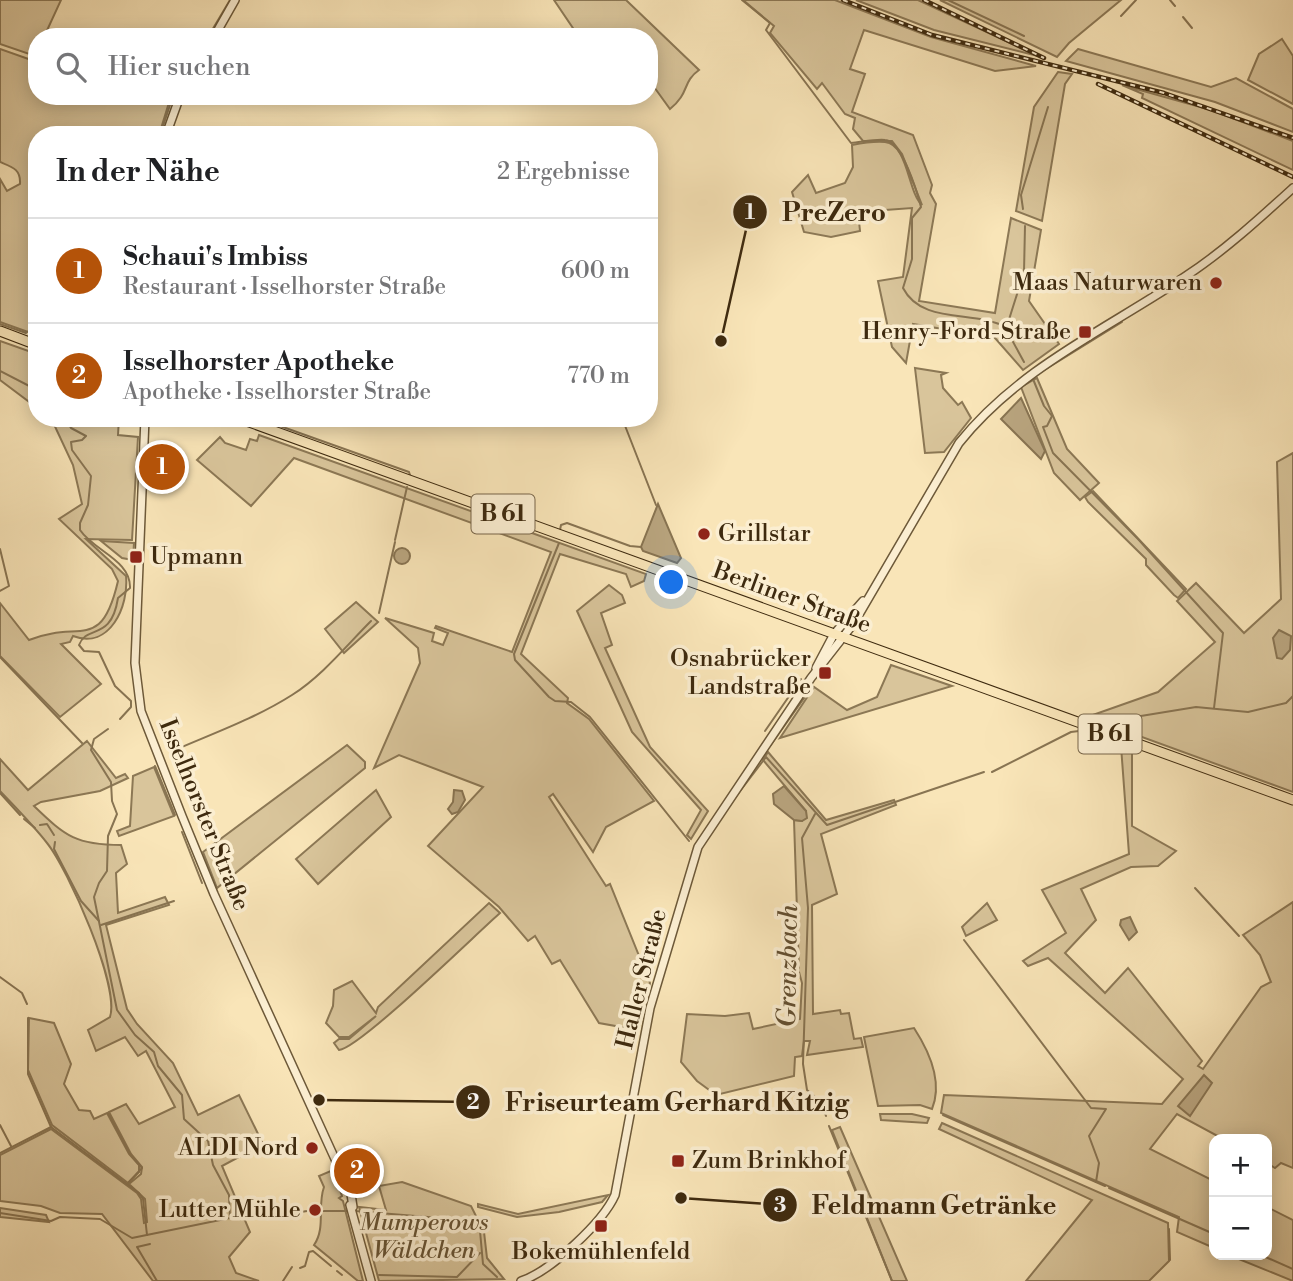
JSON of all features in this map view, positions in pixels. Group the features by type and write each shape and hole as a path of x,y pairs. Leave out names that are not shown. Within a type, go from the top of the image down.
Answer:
{"main road":[{"path":"0,331 28,342"},
{"name":"Berliner Straße","path":"263,427 1293,800"}],"street":[{"path":"219,28 235,0"},
{"path":"169,126 177,105"},
{"path":"845,638 938,475 959,443 993,404 1051,359 1203,265 1293,188"},
{"name":"Isselhorster Straße","path":"146,427 135,663 139,703 214,894 349,1192 371,1281"},
{"path":"834,634 879,581"},
{"name":"Haller Straße","path":"521,1281 549,1266 600,1218 612,1200 650,1008 698,848 811,678 834,634"},
{"name":"Haller Straße","path":"811,678 845,638"}],"green space":[{"path":"0,0 61,0 48,28 28,28 28,54 0,44"},
{"path":"554,0 626,0 655,28 573,28"},
{"path":"743,0 835,0 931,37 1036,66 995,71 864,30 850,69 865,74 852,112 913,135 932,185 930,193 936,204 919,301 995,313 1011,218 1041,230 1029,301 1059,344 1023,370 995,338 913,324 906,363 892,347 878,281 903,277 912,208 858,212 860,231 831,237 804,232 792,192 808,175 816,193 845,183 853,167 852,145 885,142 899,151 917,199 922,205 902,154 892,141 863,141 853,129 855,118 845,114 822,83 817,89 770,33 774,26"},
{"path":"856,0 918,0 1038,56 934,30"},
{"path":"940,0 1121,0 1069,43 1057,57"},
{"path":"658,31 699,70 690,79 681,98 670,109 658,92"},
{"path":"1282,39 1293,56 1293,104 1248,80 1259,54"},
{"path":"0,49 28,59 28,105 168,105 162,126 28,126 28,332 0,322 0,179 7,191 20,184 20,179 12,167 0,162"},
{"path":"1078,49 1211,87 1236,78 1293,109 1293,132 1215,102 1066,61"},
{"path":"1058,72 1072,74 1065,84 1042,221 1016,211 1034,107"},
{"path":"1122,85 1211,110 1293,141 1293,170 1142,98 1143,94"},
{"path":"0,341 28,351 28,401 0,380"},
{"path":"915,368 946,373 941,375 943,388 958,405 962,402 971,418 944,452 925,453"},
{"path":"1037,378 1067,449 1099,483 1080,500 1054,473 1021,387"},
{"path":"55,427 118,427 118,435 138,437 132,540 86,539 126,576 120,612 107,631 97,637 86,639 73,636 70,642 61,644 101,684 60,717 0,656 0,603 29,640 47,634 86,630 96,626 104,618 118,581 112,569 59,519 82,504 73,465"},
{"path":"259,435 646,574 644,581 631,587 626,574 560,554 521,654 568,698 567,703 589,719 654,801 606,827 593,852 553,794 549,797 606,886 610,884 650,983 638,1030 599,1023 560,960 552,964 535,936 528,941 499,907 428,846 483,787 399,755 374,768 420,663 418,648 385,618 434,633 432,641 443,645 448,633 435,628 436,626 512,652 551,552 294,458 251,506 197,460 220,437 225,443 246,450 250,439 257,441"},
{"path":"1293,453 1293,792 1087,717 1158,692 1215,642 1177,601 1196,583 1244,633 1281,599 1277,462"},
{"path":"1093,491 1186,589 1178,598 1146,565 1146,559 1088,502 1085,497"},
{"path":"101,541 134,543 133,560 122,558"},
{"path":"609,585 622,595 625,603 601,613 612,645 605,648 650,747 708,811 691,839 687,835 701,810 632,732 577,611"},
{"path":"356,602 378,622 344,653 325,629"},
{"path":"891,665 952,686 780,738 814,687 847,710 877,697"},
{"path":"87,741 116,778 125,774 128,778 100,791 41,802 34,806 73,837 93,843 121,845 127,864 116,873 118,913 165,897 169,905 106,925 127,1009 137,1024 173,1063 198,1115 239,1095 263,1144 222,1166 250,1232 229,1257 236,1273 259,1281 153,1281 102,1214 60,1213 41,1206 0,1201 0,1155 51,1129 137,1193 141,1199 144,1223 147,1222 145,1199 129,1184 141,1174 142,1167 131,1154 109,1112 126,1104 139,1124 175,1107 146,1051 138,1056 125,1037 96,1051 88,1030 110,1017 111,1002 100,955 79,901 56,857 36,830 0,791 0,759 28,790"},
{"path":"347,745 365,762 365,768 217,888 203,852"},
{"path":"1121,746 1132,750 1132,826 1176,851 1158,866 1131,867 1081,889 1096,920 1065,953 1105,993 1128,968 1202,1061 1198,1066 1203,1069 1261,987 1271,982 1260,955 1243,935 1293,902 1293,1168 1281,1163 1275,1168 1272,1166 1272,1134 1214,1134 1177,1114 1150,1149 1209,1178 1209,1246 1177,1232 1179,1217 941,1113 944,1095 1162,1104 1183,1079 1048,958 1028,966 1023,961 1066,933 1042,890 1129,854"},
{"path":"768,752 826,820 894,800 896,805 821,834 837,894 812,905 813,1014 840,1010 841,1014 849,1013 854,1039 861,1038 863,1047 807,1055 810,1041 804,1041 802,1056 795,1057 794,1076 716,1095 697,1081 681,1062 687,1014 725,1016 749,1013 753,1029 800,1019 802,983 799,972 794,820 802,821 806,811 763,760"},
{"path":"154,767 174,816 119,836 117,831 130,826 133,776"},
{"path":"376,790 391,817 318,884 296,859"},
{"path":"489,903 500,913 370,1031 339,1050 334,1043 339,1039 349,1039 376,1016 349,1037 339,1037 326,1023 333,1006 334,990 352,981 376,1013 378,1007"},
{"path":"987,903 997,920 966,936 962,927"},
{"path":"29,1018 54,1023 71,1064 64,1084 79,1110 90,1111 94,1119 107,1113 129,1154 139,1165 139,1172 128,1183 52,1125 28,1070"},
{"path":"914,1028 933,1067 936,1088 932,1109 920,1105 878,1106 864,1037"},
{"path":"880,1114 912,1114 929,1118 927,1123 881,1120"},
{"path":"942,1123 1168,1223 1169,1261 1149,1281 1026,1281 1092,1200 939,1129"},
{"path":"840,1127 907,1281 892,1281 832,1130"},
{"path":"333,1170 363,1281 358,1281 314,1245 320,1231 324,1187 319,1176"},
{"name":"Mumperows Wäldchen","path":"402,1182 471,1206 484,1232 487,1258 504,1279 379,1281 359,1207 386,1210 379,1186"},
{"path":"608,1195 602,1202 559,1212 517,1217 478,1207 478,1204 518,1214"},
{"path":"0,1208 46,1215 49,1222 0,1217"},
{"path":"1272,1210 1293,1220 1293,1281 1241,1260 1272,1260"}],"shaded area":[{"path":"1021,398 1045,451 1041,459 1001,419"},
{"path":"658,504 681,558 677,563 643,551 641,547"},
{"path":"402,548 408,550 408,562 402,564 396,562 394,556 396,550"},
{"path":"1279,630 1291,636 1290,650 1282,659 1277,658 1273,638"},
{"path":"784,786 806,811 807,818 802,821 794,820 774,804 773,794"},
{"path":"454,790 462,791 465,800 458,812 452,814 448,809 453,802"},
{"path":"1130,917 1137,932 1129,940 1120,925 1121,920"},
{"path":"1204,1075 1212,1083 1190,1116 1178,1106"}],"waterway":[{"path":"213,28 230,0"},
{"path":"742,0 770,23 766,30 851,143 885,140 891,143 903,158 921,207 912,218 912,259 903,288 912,300 936,312 979,319 1006,327"},
{"path":"948,0 1024,36"},
{"path":"1121,16 1136,0"},
{"path":"1170,0 1175,6"},
{"path":"1183,17 1192,28"},
{"path":"163,126 170,105"},
{"path":"1023,209 1021,195 1048,107"},
{"path":"173,126 174,122"},
{"path":"1024,362 1006,329 1024,272 1025,226"},
{"path":"1038,374 1122,322"},
{"path":"0,324 26,333"},
{"path":"0,371 28,385"},
{"path":"1033,379 1044,406 1052,416 1047,426 1043,427 1053,453 1138,539 1223,633 1214,708"},
{"path":"70,427 86,436 82,440 71,442 72,450 91,476 88,505 80,523 80,530 118,563 129,578 130,588 118,598 110,621 105,627 87,635 79,645 84,651 99,652 115,686 131,701 131,707 120,719"},
{"path":"283,427 409,472 410,475"},
{"path":"626,427 656,505"},
{"path":"395,540 407,487"},
{"path":"560,530 561,525 567,523 630,546 641,547"},
{"path":"379,613 395,542"},
{"path":"559,543 514,654 515,660 549,697 555,701 571,702 590,717 689,841"},
{"path":"0,549 9,586 0,591"},
{"path":"175,750 249,718 292,695 324,670 371,621"},
{"path":"0,657 82,743"},
{"path":"765,731 801,679"},
{"path":"770,746 812,687"},
{"path":"1087,720 1104,722 1196,707 1248,712 1286,703 1293,696"},
{"path":"108,729 94,739 91,750 111,782 112,801 117,814 108,836 107,871 94,897 117,1010 135,1035 154,1052 158,1066 182,1095 184,1119 208,1141 213,1165 229,1195 230,1218"},
{"path":"992,772 1071,732 1079,731"},
{"path":"734,799 766,757 827,825 984,772"},
{"path":"155,766 175,815"},
{"path":"0,793 20,815"},
{"name":"Grenzbach","path":"815,814 802,838 808,908 803,1064 807,1090 821,1102 826,1116"},
{"path":"24,819 35,828"},
{"path":"40,825 47,824 54,835"},
{"path":"182,832 202,883"},
{"path":"55,842 54,849 81,901 99,921"},
{"path":"1195,888 1239,936"},
{"path":"101,925 174,901"},
{"path":"964,940 1091,1108 1106,1109 1089,1136 1099,1163 1096,1182"},
{"path":"0,977 22,993 27,1004"},
{"path":"28,1018 28,1074 51,1127 139,1193 143,1199 147,1235"},
{"path":"108,1113 130,1154 142,1168 128,1183"},
{"path":"943,1115 1105,1186"},
{"path":"0,1125 11,1146"},
{"name":"Grenzbach","path":"829,1126 892,1281"},
{"path":"0,1153 51,1127"},
{"path":"1109,1188 1209,1232"},
{"path":"0,1213 51,1221 60,1217 100,1219 132,1238 230,1218 270,1217 307,1211 350,1211"},
{"path":"355,1211 464,1220 480,1231 483,1264 497,1277"},
{"path":"1169,1229 1170,1260"},
{"path":"150,1244 137,1247 157,1281"},
{"path":"300,1268 305,1266 309,1252 313,1251 331,1266"},
{"path":"379,1275 457,1277 480,1253"},
{"path":"1272,1260 1293,1269"},
{"path":"283,1281 292,1267"},
{"path":"337,1271 342,1275"}],"railway":[{"path":"843,0 932,35 1164,93 1293,138"},
{"path":"924,0 1044,58"},
{"path":"1098,84 1293,177"}],"place":[{"name":"Maas Naturwaren","path":"1216,283"},
{"name":"Henry-Ford-Straße","path":"1085,332"},
{"name":"PreZero","path":"721,341"},
{"name":"Schaui's Imbiss","path":"162,467"},
{"name":"Grillstar","path":"704,534"},
{"name":"Upmann","path":"136,557"},
{"name":"Osnabrücker Landstraße","path":"825,673"},
{"name":"Friseurteam Gerhard Kitzig","path":"319,1100"},
{"name":"ALDI Nord","path":"312,1148"},
{"name":"Zum Brinkhof","path":"678,1161"},
{"name":"Isselhorster Apotheke","path":"357,1171"},
{"name":"Feldmann Getränke","path":"681,1198"},
{"name":"Lutter Mühle","path":"315,1210"},
{"name":"Bokemühlenfeld","path":"601,1226"}]}
